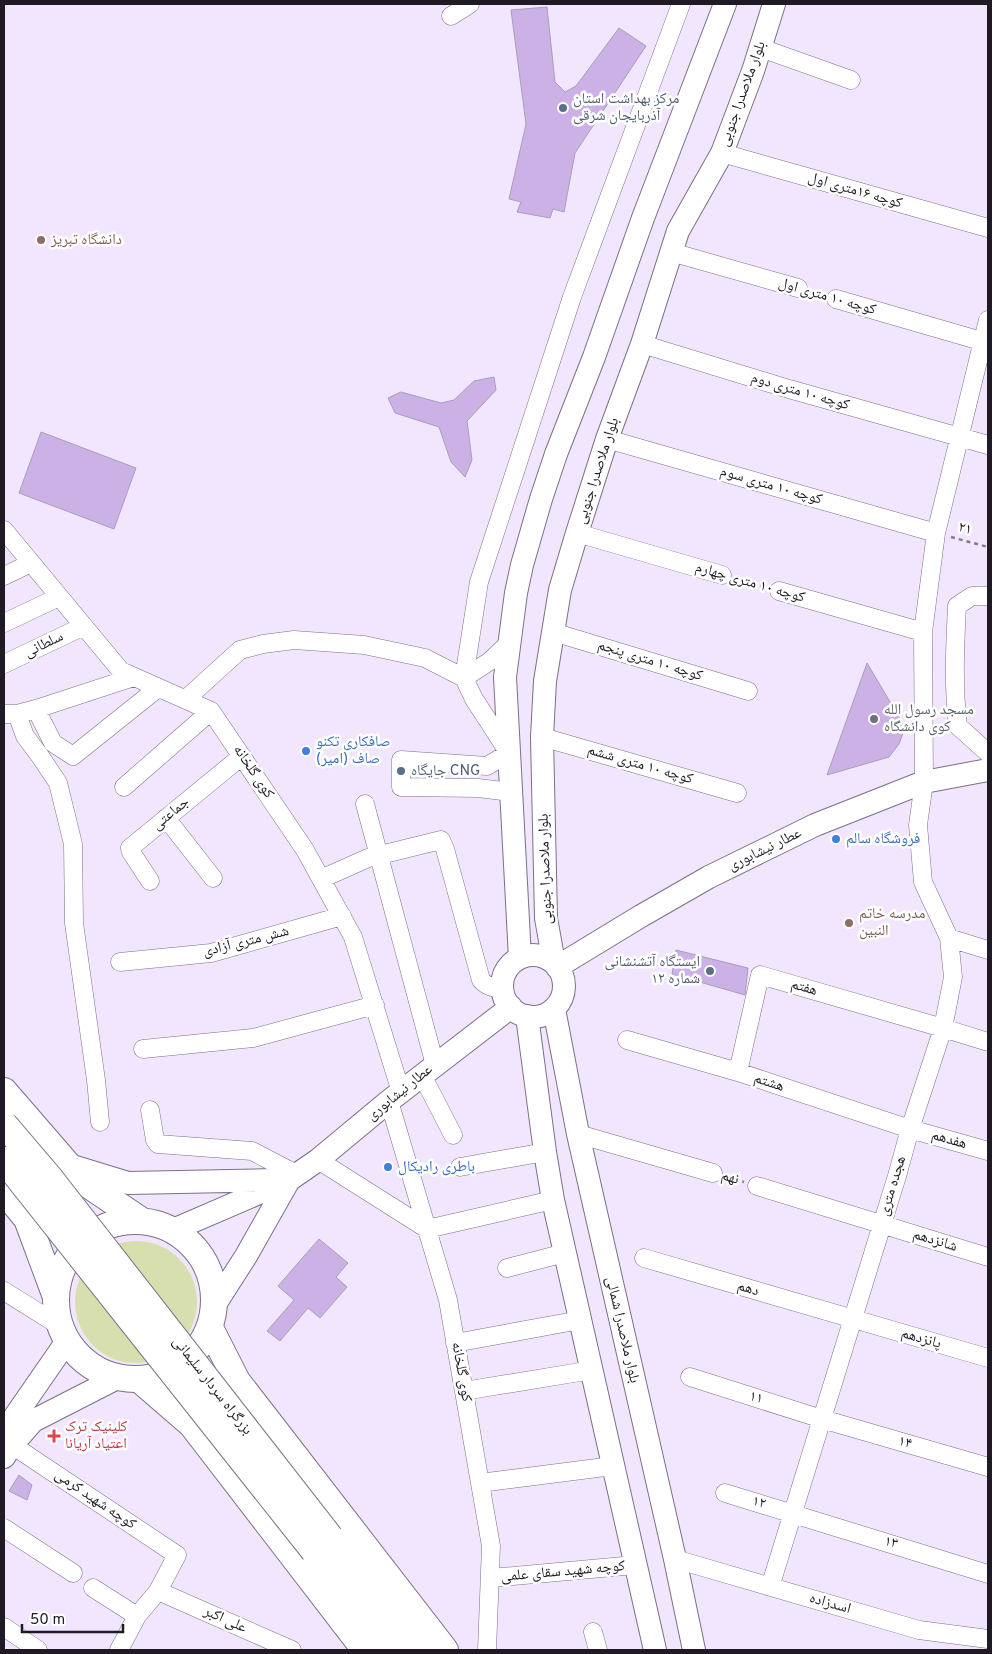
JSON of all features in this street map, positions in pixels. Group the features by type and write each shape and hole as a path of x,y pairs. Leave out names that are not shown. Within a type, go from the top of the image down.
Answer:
{"highway":[{"path":"4,1091 75,1173 142,1222"},
{"name":"بزرگراه سردار سلیمانی","path":"4,1124 50,1178 322,1544 390,1650"},
{"name":"بزرگراه سردار سلیمانی","path":"4,1160 322,1544 418,1650"},
{"path":"27,1219 46,1218 64,1209 78,1193 75,1173"},
{"path":"4,1191 27,1219 56,1297"},
{"path":"128,1379 162,1375 183,1364 199,1348 212,1317 213,1284 205,1262 191,1244 173,1230 158,1224 142,1222 114,1224 101,1229 83,1240 68,1257 59,1276 56,1297 56,1312 63,1333 85,1362 97,1370 128,1379 192,1425 365,1650"},
{"path":"212,1317 237,1381 445,1650"},
{"path":"192,1425 195,1407 207,1391 225,1381 237,1381"}],"main road":[{"name":"بلوار ملاصدرا جنوبی","path":"520,958 505,677 508,644 522,564 540,499 572,409 594,357 643,218 724,4"},
{"name":"بلوار ملاصدرا جنوبی","path":"556,965 546,918 542,737 545,681 560,590 607,439 642,344 678,231 722,154 761,48 774,4"},
{"name":"عطار نیشابوری","path":"556,965 710,877 815,825 924,782 988,770"},
{"path":"514,1004 541,1016 554,1008 560,1001 564,989 563,978 556,965 540,956 520,958 510,965 502,984 514,1004 545,1152 553,1200 654,1650"},
{"name":"عطار نیشابوری","path":"173,1230 293,1177 318,1160 514,1004"},
{"name":"بلوار ملاصدرا شمالی","path":"554,1008 578,1134 694,1650"},
{"path":"75,1173 128,1183 293,1177"},
{"name":"عطار نیشابوری","path":"212,1317 293,1177"},
{"path":"6,1445 63,1333"},
{"path":"6,1445 33,1422 128,1379"}],"street":[{"path":"451,16 470,4"},
{"path":"511,792 478,788 401,787 402,760 487,766 509,753 474,699 464,678 479,582 572,297 681,4"},
{"path":"761,48 851,80"},
{"name":"کوچه ۱۶متری اول","path":"722,154 988,228"},
{"name":"کوچه ۱۰ متری اول","path":"671,252 798,288"},
{"name":"کوچه ۱۰ متری اول","path":"836,299 986,342"},
{"name":"هجده متری","path":"770,1587 910,1129 943,1028 953,977 949,938 923,882 918,825 924,782 923,632 936,533 959,438 986,342 988,320"},
{"name":"کوچه ۱۰ متری دوم","path":"642,344 789,389 988,446"},
{"name":"کوچه ۱۰ متری سوم","path":"607,439 936,533"},
{"name":"کوی گلخانه","path":"5,532 121,671 211,711 305,850 353,937 375,1005 427,1229 448,1300 491,1546 487,1650"},
{"name":"کوچه ۱۰ متری چهارم","path":"577,533 722,575"},
{"path":"4,576 31,563"},
{"name":"کوچه ۱۰ متری چهارم","path":"779,591 923,632"},
{"path":"988,596 972,596 957,606 956,697 958,726 988,753"},
{"path":"4,623 59,597"},
{"name":"سلطانی","path":"4,664 84,626"},
{"name":"کوچه ۱۰ متری پنجم","path":"553,632 748,691"},
{"path":"186,699 240,650 263,644 294,640 364,645 425,658 464,678"},
{"path":"464,678 490,661 508,644"},
{"path":"100,1122 74,923 73,844 58,783 10,714 36,709 134,677"},
{"path":"36,709 53,743 73,756 158,688"},
{"path":"124,787 211,711"},
{"name":"کوچه ۱۰ متری ششم","path":"542,737 737,793"},
{"name":"جماعتی","path":"150,880 130,852 130,848 242,756"},
{"path":"365,804 429,1070 453,1135"},
{"path":"166,818 213,878"},
{"path":"321,879 368,858 441,840 446,849 481,980 485,985 491,987 514,1004"},
{"name":"شش متری آزادی","path":"120,962 211,953 342,916"},
{"path":"949,938 988,950"},
{"name":"هفتم","path":"738,1072 760,976 943,1028"},
{"path":"143,1049 253,1038 375,1005"},
{"path":"943,1028 988,1042"},
{"name":"هشتم","path":"627,1040 738,1072 910,1129"},
{"path":"150,1110 155,1140 158,1144 252,1151 293,1177"},
{"name":"هفدهم","path":"910,1129 988,1151"},
{"name":"نهم","path":"578,1134 713,1173"},
{"path":"460,1167 545,1152"},
{"path":"318,1160 427,1229 553,1200"},
{"name":"نهم","path":"757,1186 881,1225"},
{"name":"شانزدهم","path":"881,1225 988,1257"},
{"path":"507,1268 565,1253"},
{"name":"دهم","path":"644,1258 853,1319"},
{"path":"4,1291 63,1333"},
{"name":"پانزدهم","path":"853,1319 988,1358"},
{"path":"456,1343 580,1320"},
{"path":"464,1391 592,1370"},
{"name":"۱۱","path":"690,1378 822,1419"},
{"name":"۱۴","path":"822,1419 988,1467"},
{"name":"کوچه شهید کرمی","path":"6,1445 177,1555 158,1591"},
{"path":"480,1482 613,1466"},
{"name":"۱۲","path":"725,1493 793,1513"},
{"name":"۱۳","path":"793,1513 988,1574"},
{"path":"4,1528 73,1573"},
{"name":"اسدزاده","path":"674,1559 919,1630 988,1639"},
{"name":"کوچه شهید سقای علمی","path":"491,1578 635,1565"},
{"path":"93,1588 137,1616"},
{"path":"119,1650 137,1616 158,1591"},
{"name":"علی اکبر","path":"158,1591 292,1650"},
{"path":"4,1627 38,1650"},
{"path":"594,1632 598,1650"}],"path":[{"name":"کوچه ۱۰ متری اول","path":"798,288 836,299"},
{"name":"۲۱","path":"936,533 988,547"},
{"name":"کوچه ۱۰ متری چهارم","path":"722,575 779,591"},
{"name":"نهم","path":"713,1173 757,1186"}],"green space":[{"path":"136,1241 159,1245 179,1259 193,1279 197,1302 193,1325 179,1345 159,1359 136,1363 113,1359 93,1345 79,1325 75,1302 79,1279 93,1259 113,1245"}],"building":[{"name":"مرکز بهداشت استان آذربایجان شرقی","path":"547,7 555,82 565,92 576,86 619,28 646,46 575,153 564,212 553,209 550,218 517,212 521,202 509,199 526,124 511,10"},
{"path":"494,377 496,390 467,421 472,460 465,477 451,462 439,427 395,413 388,398 401,392 441,403 454,400 474,381"},
{"path":"41,432 136,468 114,529 19,493"},
{"name":"مسجد رسول الله کوی دانشگاه","path":"867,663 902,722 904,728 902,736 899,744 889,757 827,775"},
{"name":"ایستگاه آتشنشانی شماره ۱۲","path":"676,950 748,968 745,995 672,974"},
{"path":"319,1239 348,1263 336,1277 347,1287 320,1318 308,1308 280,1341 267,1331 294,1300 278,1286"},
{"path":"19,1475 32,1485 27,1500 9,1491"}],"place":[{"name":"مرکز بهداشت استان آذربایجان شرقی","path":"563,108"},
{"name":"دانشگاه تبریز","path":"41,240"},
{"name":"مسجد رسول الله کوی دانشگاه","path":"874,719"},
{"name":"صافکاری تکنو صاف (امیر)","path":"306,751"},
{"name":"جایگاه CNG","path":"401,771"},
{"name":"فروشگاه سالم","path":"836,839"},
{"name":"مدرسه خاتم النبین","path":"849,923"},
{"name":"ایستگاه آتشنشانی شماره ۱۲","path":"710,971"},
{"name":"باطری رادیکال","path":"388,1167"},
{"name":"کلینیک ترک اعتیاد آریانا","path":"54,1436"}]}
